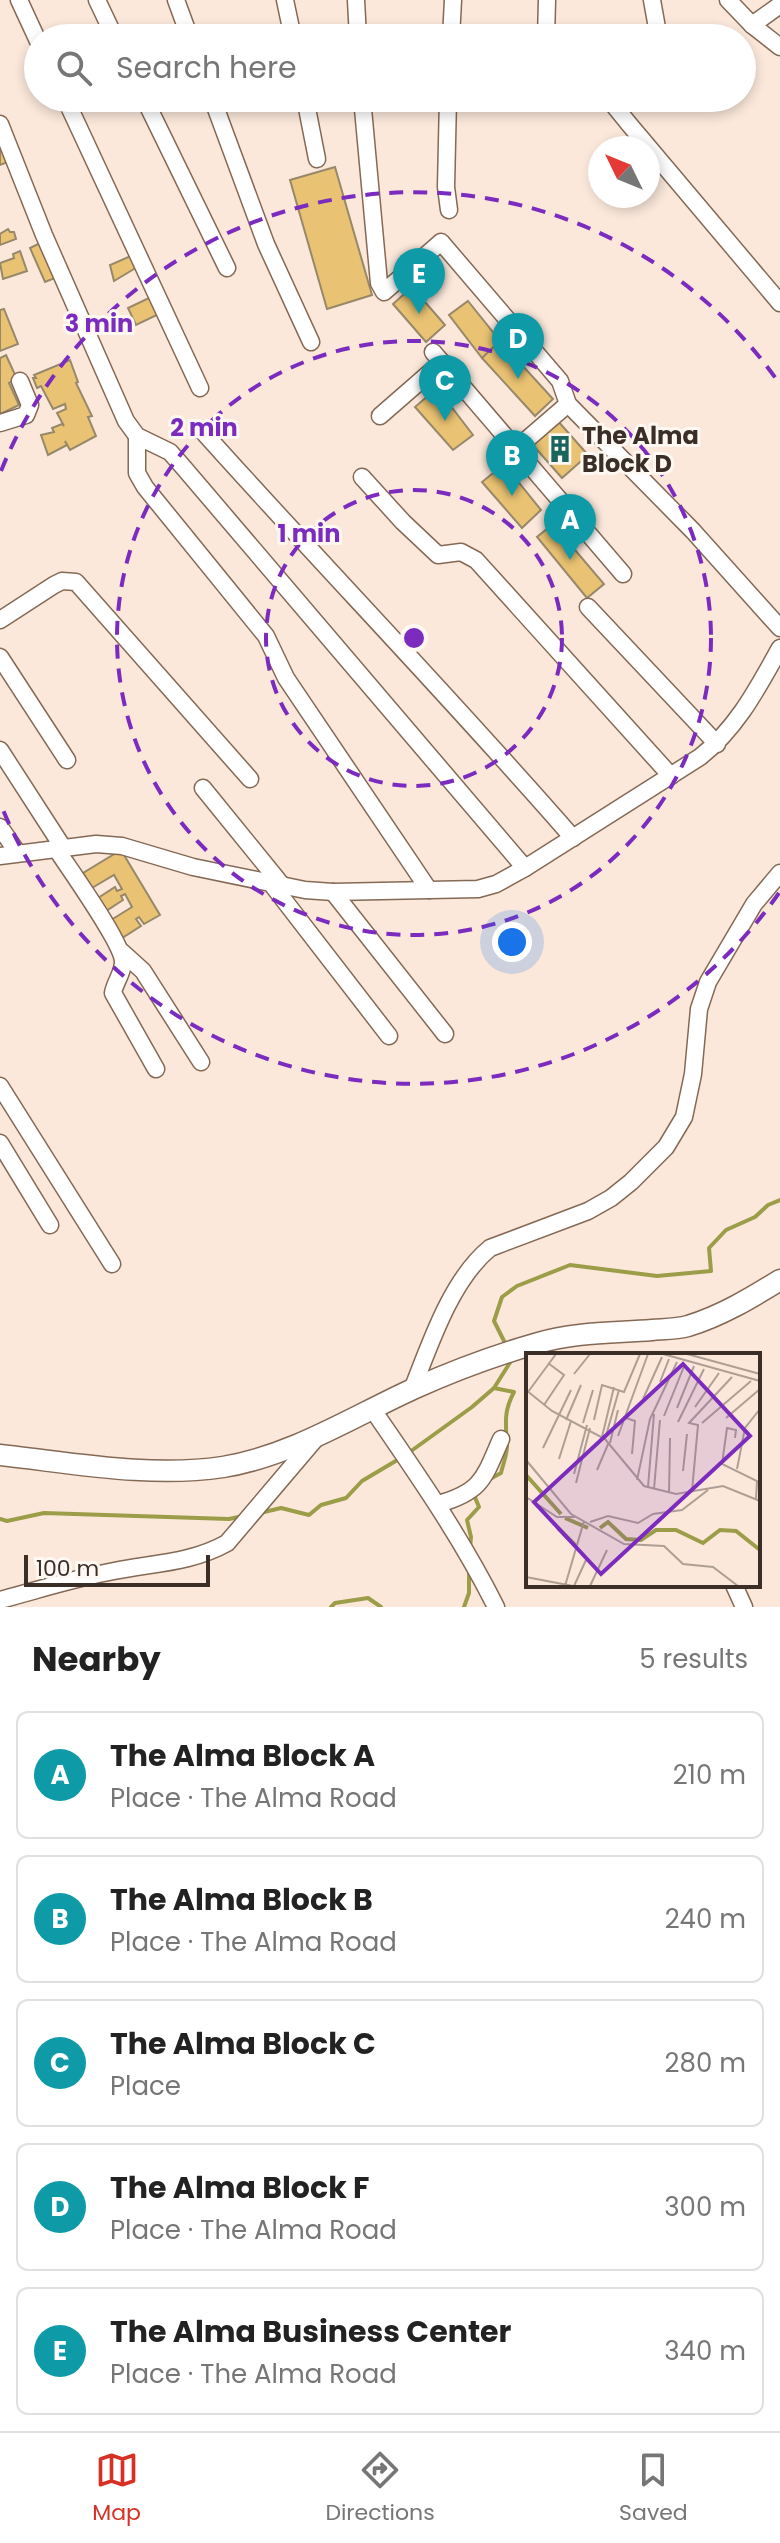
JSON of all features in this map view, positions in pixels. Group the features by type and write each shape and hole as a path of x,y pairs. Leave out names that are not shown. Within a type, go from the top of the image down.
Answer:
{"main road":[{"path":"0,1455 122,1469 177,1471 225,1467 268,1455 412,1390 509,1353 583,1334 686,1327 728,1310 780,1280"}],"street":[{"path":"19,0 30,24"},
{"path":"97,0 108,24"},
{"path":"176,0 185,24"},
{"path":"285,0 290,24"},
{"path":"356,0 357,24"},
{"path":"452,24 453,0"},
{"path":"546,24 547,0"},
{"path":"652,0 656,24"},
{"path":"728,0 751,24"},
{"path":"753,24 780,5"},
{"path":"756,28 780,47"},
{"path":"72,112 200,388"},
{"path":"151,112 227,268"},
{"path":"217,112 266,244 311,342"},
{"path":"308,112 317,159"},
{"path":"363,112 379,283 384,292 441,242 560,381 568,404 693,531 780,628"},
{"path":"448,112 446,187 449,210"},
{"path":"621,112 780,303"},
{"path":"0,124 126,421 137,436 170,452 525,868"},
{"path":"380,416 438,357 623,574"},
{"path":"0,423 26,415 30,405 20,381"},
{"path":"517,448 568,404"},
{"path":"205,434 482,734 573,838"},
{"path":"137,436 137,473 145,487 266,636 286,678 429,890"},
{"path":"362,477 438,555 461,552 476,560 671,776"},
{"path":"0,620 54,585 62,581 76,582 250,779"},
{"path":"588,607 717,744"},
{"path":"0,827 8,854 96,844 122,846 193,867 333,892 478,889 496,884 525,868 717,744 746,709 780,648"},
{"path":"0,657 67,760"},
{"path":"0,750 122,952 143,971 201,1062"},
{"path":"203,788 389,1036"},
{"path":"412,1390 429,1346 467,1271 478,1257 490,1248 600,1205 631,1182 666,1147 684,1117 693,1074 699,1009 708,982 754,904 780,873"},
{"path":"333,892 445,1034"},
{"path":"122,952 121,975 113,993 156,1069"},
{"path":"0,1086 112,1264"},
{"path":"0,1143 50,1225"},
{"path":"373,1410 438,1504 496,1607"},
{"path":"0,1600 99,1574 208,1554 227,1543 320,1434"},
{"path":"438,1504 473,1491 486,1473 501,1439"},
{"path":"735,1587 744,1607"}],"building":[{"path":"0,143 8,162 0,165"},
{"path":"335,167 372,295 327,309 290,180"},
{"path":"8,229 14,232 16,239 0,245 0,234"},
{"path":"40,243 55,278 45,282 30,248"},
{"path":"20,251 27,271 3,279 0,263 14,258 13,254"},
{"path":"133,255 139,266 114,281 110,265"},
{"path":"412,287 445,325 426,342 393,304"},
{"path":"153,296 161,313 136,325 128,308"},
{"path":"468,301 500,341 482,358 449,315"},
{"path":"4,309 18,344 0,351 0,310"},
{"path":"500,341 553,399 535,416 482,358"},
{"path":"6,355 17,379 9,383 19,405 0,414 0,358"},
{"path":"70,360 76,383 92,416 88,417 96,436 70,450 65,441 67,445 48,455 41,435 54,432 52,428 62,424 64,426 57,413 66,409 65,404 53,409 33,378"},
{"path":"437,388 473,435 453,450 415,407"},
{"name":"The Alma Block D","path":"557,420 588,455 562,478 531,443"},
{"path":"504,464 541,510 522,528 482,482"},
{"path":"553,524 604,584 587,598 537,537"},
{"path":"121,850 160,915 144,924 139,917 136,919 141,926 122,938 111,920 132,907 125,894 121,896 123,900 106,911 98,898 115,887 117,891 122,889 114,875 92,888 83,873"}],"waterway":[{"path":"506,1345 494,1321 502,1297 517,1286 570,1265 657,1276 711,1271 709,1248 726,1230 755,1217 768,1205 780,1200"},
{"path":"488,1480 501,1473 506,1453 507,1412 514,1392 494,1388 511,1361"},
{"path":"407,1454 494,1388"},
{"path":"260,1513 281,1508 309,1515 321,1505 346,1498 362,1481 399,1459"},
{"path":"470,1548 467,1520 479,1507 474,1495"},
{"path":"0,1519 7,1521 44,1513 229,1519 243,1516"},
{"path":"464,1607 469,1593 469,1572"},
{"path":"331,1607 335,1603 368,1598 381,1607"}],"place":[{"name":"The Alma Business Center","path":"419,314"},
{"name":"The Alma Block F","path":"518,379"},
{"name":"The Alma Block C","path":"445,421"},
{"name":"The Alma Block D","path":"560,449"},
{"name":"The Alma Block B","path":"512,496"},
{"name":"The Alma Block A","path":"570,560"}]}
